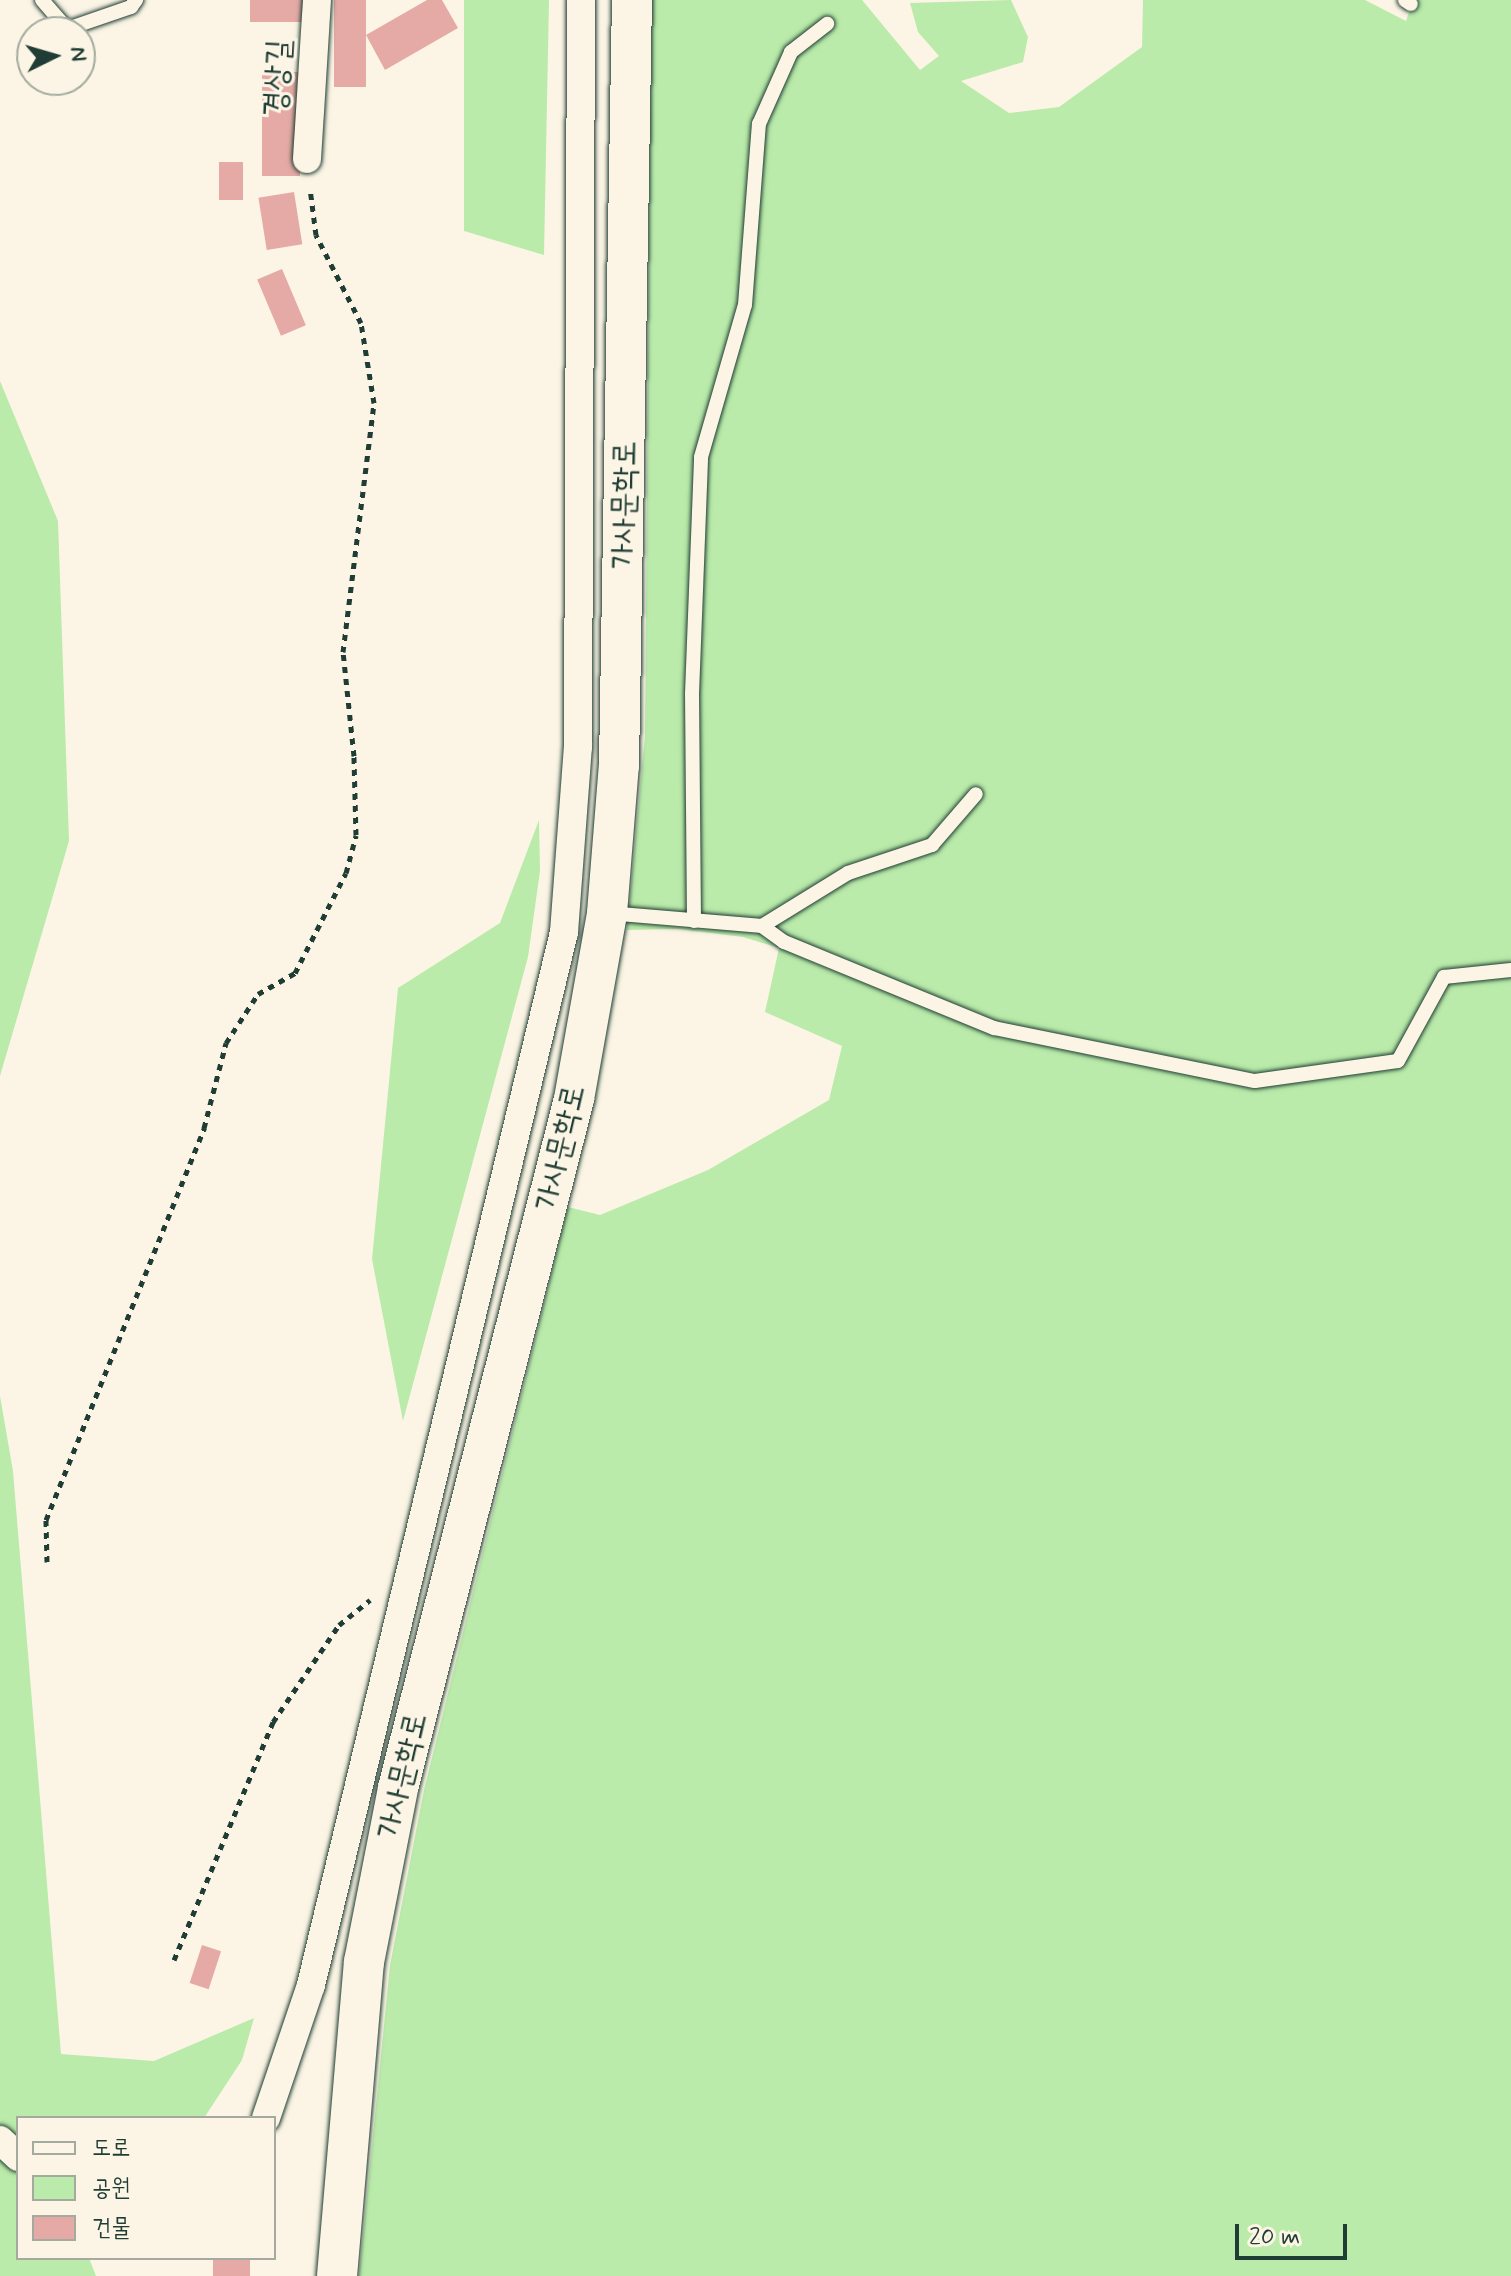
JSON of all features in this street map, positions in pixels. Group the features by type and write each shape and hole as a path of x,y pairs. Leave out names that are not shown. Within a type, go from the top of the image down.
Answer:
{"main road":[{"name":"가사문학로","path":"337,2276 364,1962 398,1788 574,1099 607,913 619,765 632,0"}],"street":[{"name":"경상길","path":"307,159 317,0"},
{"name":"가사문학로","path":"267,2116 311,1985 415,1565 564,932 578,747 581,0"},
{"path":"0,2140 16,2155"}],"lane":[{"path":"42,0 67,29 131,7 136,0"},
{"path":"694,921 692,694 701,457 745,305 759,124 791,52 827,24"},
{"path":"762,926 848,873 932,845 976,794"},
{"path":"607,913 762,926 784,942 994,1028 1255,1081 1398,1061 1444,977 1511,970"}],"path":[{"path":"47,1562 46,1520 204,1128 226,1043 258,994 295,973 346,873 356,835 354,756 343,652 374,403 361,323 316,235 307,159"},
{"path":"174,1960 273,1722 339,1625 415,1565"}],"green space":[{"path":"464,0 549,0 544,255 464,231"},
{"path":"651,0 862,0 920,70 939,56 918,32 910,3 1011,0 1028,37 1023,62 961,81 1009,113 1059,107 1142,47 1143,0 1365,0 1406,21 1413,0 1511,0 1511,2276 359,2276 390,1965 424,1790 568,1207 600,1215 708,1170 829,1100 842,1046 765,1012 779,948 743,937 678,929 627,930 645,735"},
{"path":"0,381 58,521 69,841 0,1076"},
{"path":"539,820 540,871 528,957 403,1421 372,1259 398,988 500,923"},
{"path":"0,1396 13,1471 61,2054 154,2061 254,2018 242,2060 205,2116 16,2116 16,2260 90,2260 96,2276 0,2276"}],"building":[{"path":"250,0 306,0 306,22 250,22"},
{"path":"334,0 366,0 366,87 334,87"},
{"path":"427,0 442,0 458,28 385,70 366,35"},
{"path":"262,72 300,72 300,176 262,176"},
{"path":"219,162 243,162 243,200 219,200"},
{"path":"294,192 302,244 267,250 258,198"},
{"path":"282,269 306,325 281,336 257,280"},
{"path":"202,1945 221,1951 209,1989 190,1983"},
{"path":"213,2260 250,2260 250,2276 213,2276"}]}
